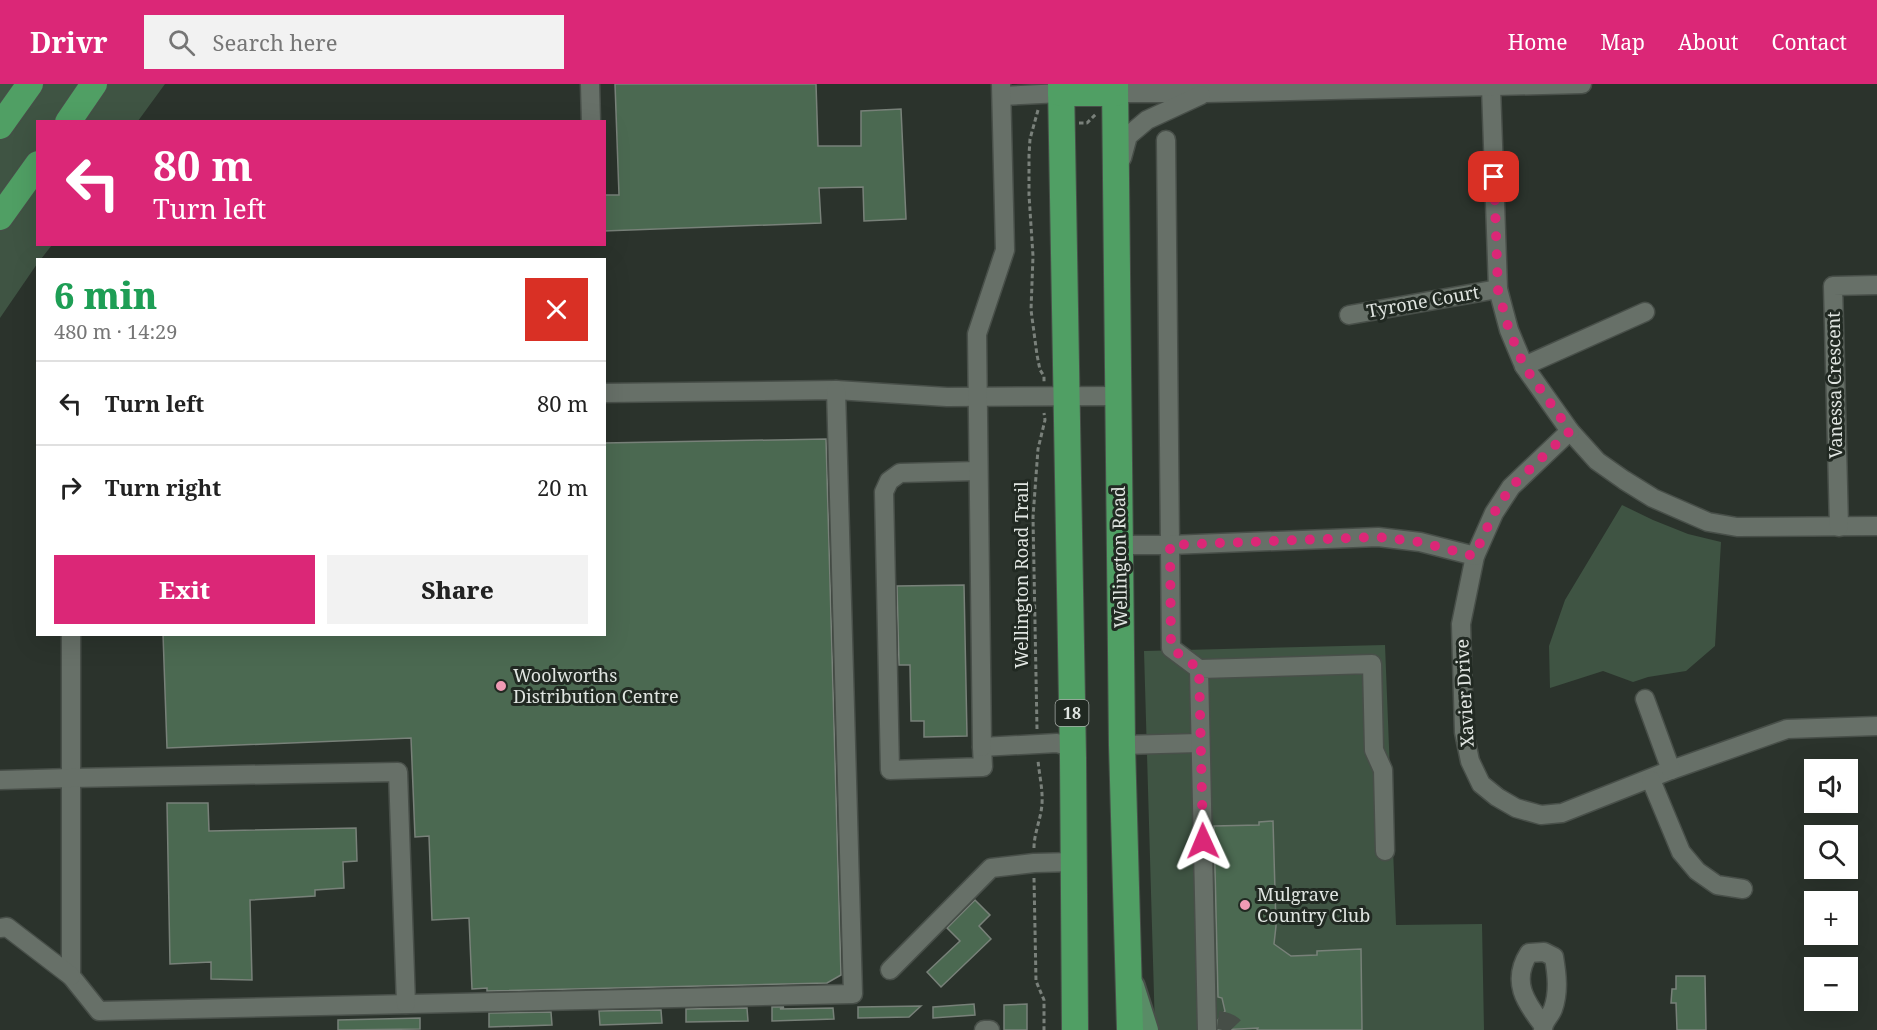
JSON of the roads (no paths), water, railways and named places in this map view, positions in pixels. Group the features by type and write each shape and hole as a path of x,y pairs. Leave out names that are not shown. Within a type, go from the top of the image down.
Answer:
{"highway":[{"path":"0,126 30,84"},
{"path":"69,120 94,84"},
{"path":"1054,91 1115,96"},
{"name":"18","path":"1054,91 1062,123 1055,397 1073,748 1075,1030"},
{"name":"Wellington Road","path":"1115,96 1122,745 1130,1030"},
{"path":"0,218 36,167"}],"main road":[{"path":"1129,973 1147,1030"}],"street":[{"path":"590,84 591,120"},
{"path":"1115,96 1161,88 1205,93 1369,86 1491,87 1582,84"},
{"path":"1491,87 1498,290 1509,330 1524,366 1570,431 1597,461 1624,480 1653,498 1708,522 1737,527 1877,526"},
{"path":"978,471 900,473 889,481 884,492 890,770 982,767 982,747 977,396 976,334 1005,250 1001,90 1054,91"},
{"path":"1116,182 1128,136 1147,120 1205,93"},
{"path":"1166,140 1171,648 1199,669 1372,664 1374,750 1383,770 1385,851"},
{"name":"Vanessa Crescent","path":"1839,527 1833,286 1877,285"},
{"name":"Tyrone Court","path":"1348,315 1498,290"},
{"path":"1524,366 1646,312"},
{"path":"0,928 7,927 71,976 99,1011 853,994 836,390"},
{"path":"606,393 836,390 947,397 1119,396"},
{"name":"Xavier Drive","path":"1570,431 1511,487 1494,513 1474,556 1461,624 1464,732 1470,761 1480,784 1516,808 1541,815 1562,813 1787,729 1877,726"},
{"path":"1120,545 1378,537 1420,542 1474,556"},
{"path":"71,636 71,976"},
{"path":"1199,669 1211,1023"},
{"path":"1645,699 1671,771"},
{"path":"982,747 1057,743 1073,748"},
{"path":"1122,745 1200,743"},
{"path":"0,780 398,772 406,1004"},
{"path":"1651,780 1682,852 1697,871 1717,885 1743,889"},
{"path":"890,970 991,868 1034,863 1074,862"},
{"path":"984,1030 990,1030"}],"tunnel":[{"path":"1218,1020 1229,1023 1237,1030"}],"place":[{"name":"Woolworths Distribution Centre","path":"501,686"},
{"name":"Mulgrave Country Club","path":"1245,905"}]}
